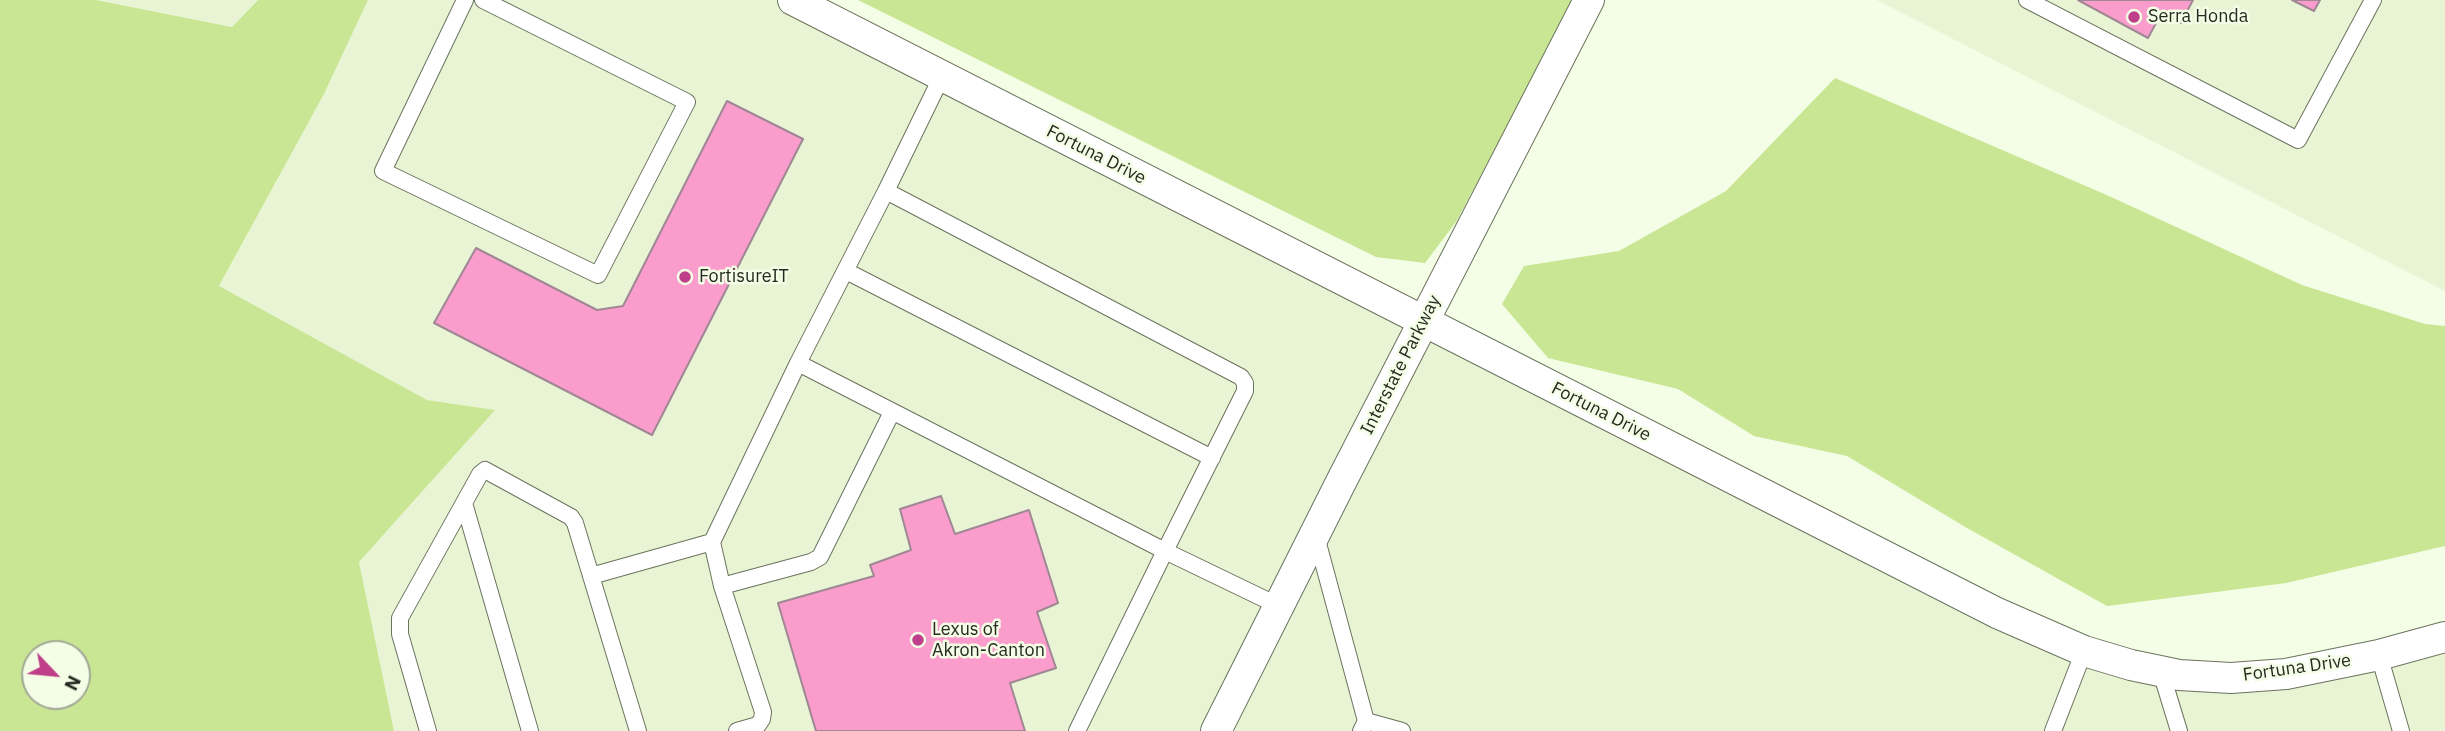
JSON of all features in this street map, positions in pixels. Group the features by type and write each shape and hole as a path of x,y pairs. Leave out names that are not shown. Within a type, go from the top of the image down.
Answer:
{"street":[{"name":"Fortuna Drive","path":"793,0 1997,613 2084,651 2131,666 2179,675 2231,678 2273,675 2379,655 2445,638"},
{"name":"Interstate Parkway","path":"1216,731 1589,0"}],"lane":[{"path":"465,0 383,170 598,275 687,102 483,0"},
{"path":"2027,0 2298,140 2373,0"},
{"path":"737,731 758,725 763,712 722,586 712,542 798,363 942,76"},
{"path":"886,191 1241,377 1245,383 1245,391 1077,731"},
{"path":"846,271 1212,458"},
{"path":"798,363 1165,551 1279,606"},
{"path":"722,586 811,562 820,557 892,412"},
{"path":"428,731 398,626 480,474 485,470 571,517 575,523 638,731"},
{"path":"464,503 530,731"},
{"path":"1315,534 1363,726 1402,731"},
{"path":"591,576 712,542"},
{"path":"2053,731 2084,651"},
{"path":"2379,655 2401,731"},
{"path":"2161,671 2179,731"}],"shaded area":[{"path":"96,0 258,0 232,27"},
{"path":"368,0 793,0 1997,613 2179,675 2445,637 2445,731 394,731 359,562 494,410 427,400 219,287 324,94"},
{"path":"1877,0 2445,0 2445,291"}],"green space":[{"path":"0,0 96,0 232,27 258,0 368,0 324,94 219,286 427,400 495,410 359,562 394,731 0,731"},
{"path":"858,0 1574,0 1456,222 1425,263 1376,257"},
{"path":"1835,78 2109,196 2302,285 2425,324 2445,326 2445,546 2286,583 2107,606 1967,528 1847,456 1754,436 1678,389 1548,358 1502,304 1524,266 1619,251 1726,191"}],"building":[{"name":"Serra Honda","path":"2078,0 2193,0 2181,23 2162,12 2148,38"},
{"name":"Serra Honda","path":"2292,0 2320,0 2314,11"},
{"name":"FortisureIT","path":"727,101 803,139 652,435 434,323 476,248 597,310 623,306"},
{"name":"Lexus of Akron-Canton","path":"941,496 955,534 1029,510 1058,603 1037,612 1056,668 1010,683 1025,731 816,731 778,603 874,576 870,565 911,550 900,509"}],"place":[{"name":"Serra Honda","path":"2134,17"},
{"name":"FortisureIT","path":"685,277"},
{"name":"Lexus of Akron-Canton","path":"918,640"}]}
